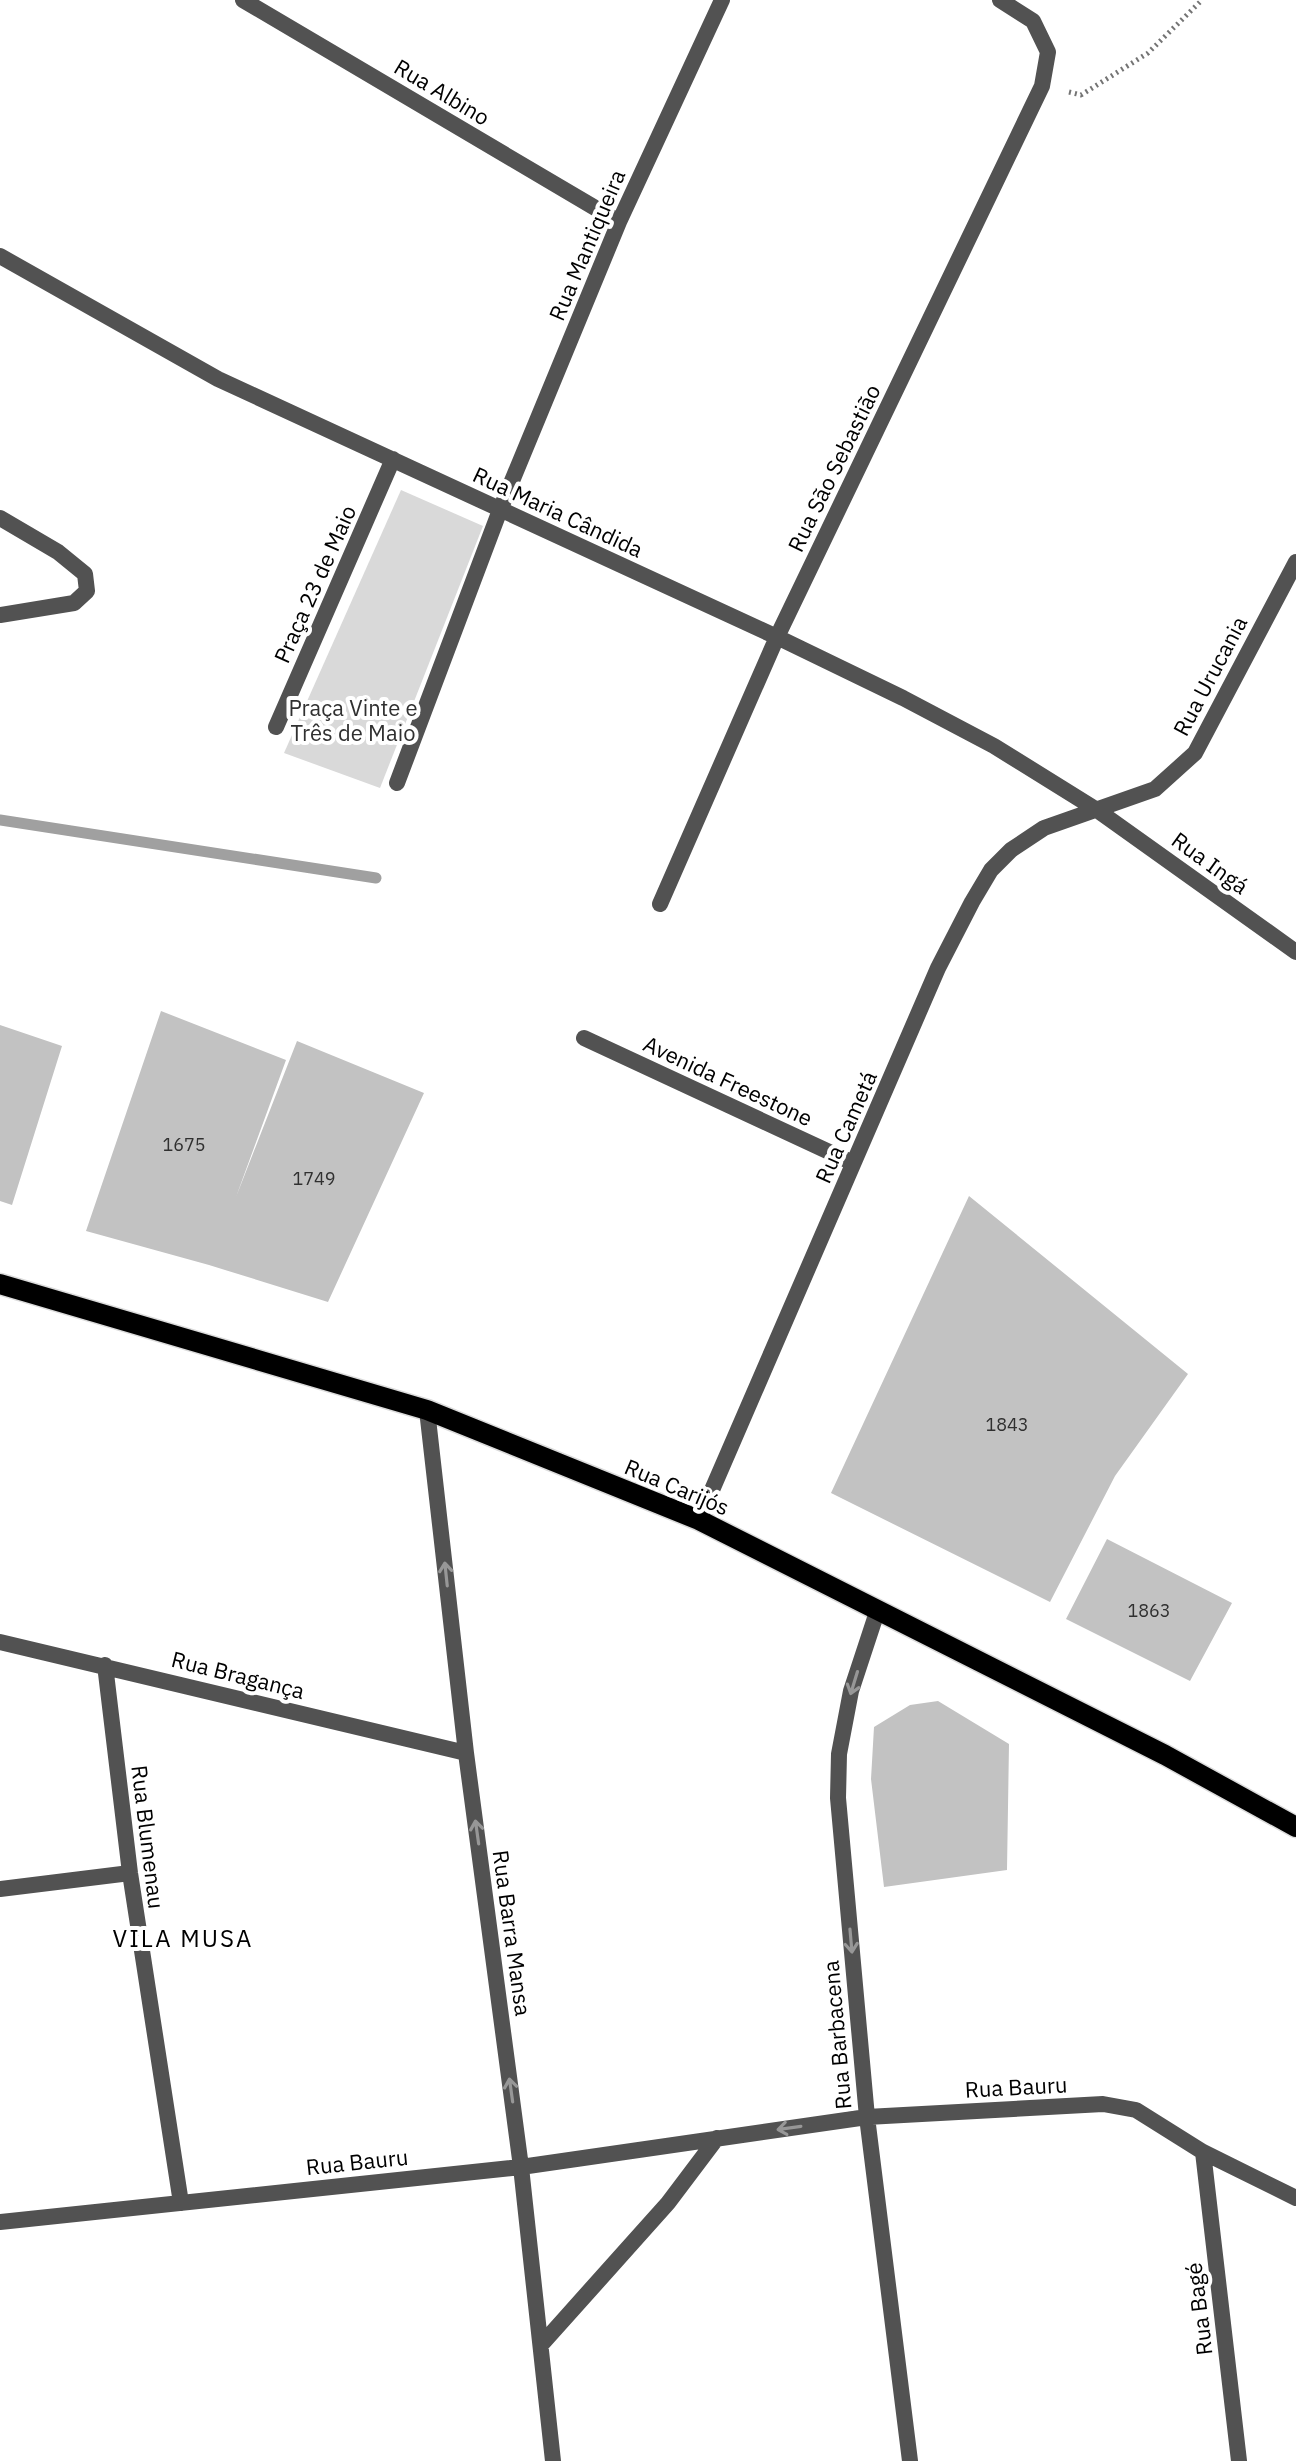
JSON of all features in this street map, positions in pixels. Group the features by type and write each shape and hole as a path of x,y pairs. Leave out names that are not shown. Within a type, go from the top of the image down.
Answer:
{"main road":[{"name":"Rua Carijós","path":"0,1284 427,1410 699,1520 1192,1769 1296,1827"}],"street":[{"name":"Rua Albino","path":"243,0 619,222"},
{"name":"Rua Mantiqueira","path":"500,510 619,222 722,0"},
{"name":"Rua São Sebastião","path":"660,904 777,637 1042,86 1048,52 1033,21 1000,0"},
{"name":"Rua Maria Cândida","path":"0,256 218,379 903,698 994,746 1097,810"},
{"name":"Praça 23 de Maio","path":"276,727 393,459"},
{"path":"397,783 500,510"},
{"path":"0,518 58,552 85,574 87,591 74,603 0,615"},
{"name":"Rua Urucania","path":"1097,810 1155,789 1195,753 1296,562"},
{"name":"Rua Ingá","path":"1097,810 1296,952"},
{"name":"Rua Cametá","path":"699,1520 938,968 972,902 991,870 1011,850 1044,828 1097,810"},
{"name":"Avenida Freestone","path":"584,1038 853,1163"},
{"name":"Rua Barra Mansa","path":"427,1410 466,1753 521,2167 553,2461"},
{"name":"Rua Barbacena","path":"878,1609 851,1691 839,1754 838,1798 867,2117 910,2461"},
{"name":"Rua Bragança","path":"0,1642 466,1753"},
{"name":"Rua Blumenau","path":"105,1665 130,1873 181,2203"},
{"path":"0,1889 130,1873"},
{"name":"Rua Bauru","path":"0,2222 521,2167 867,2117 1103,2104 1136,2110 1203,2152 1296,2198"},
{"path":"541,2345 668,2203 717,2138"},
{"name":"Rua Bagé","path":"1203,2152 1239,2461"}],"path":[{"path":"1042,86 1081,95 1148,53 1202,0"}],"green space":[{"name":"Praça Vinte e Três de Maio","path":"401,490 483,526 380,788 284,753"}],"building":[{"path":"161,1011 286,1060 236,1197 297,1041 424,1093 328,1302 86,1231"},
{"path":"0,1025 62,1046 12,1205 0,1201"},
{"path":"969,1196 1188,1374 1115,1476 1050,1602 831,1493"},
{"path":"1107,1539 1232,1603 1190,1681 1066,1619"},
{"path":"938,1701 1009,1744 1007,1870 884,1887 871,1779 874,1727 910,1705"}],"waterway":[{"path":"0,820 376,878"}],"district":[{"name":"VILA MUSA","path":"183,1939"}]}
